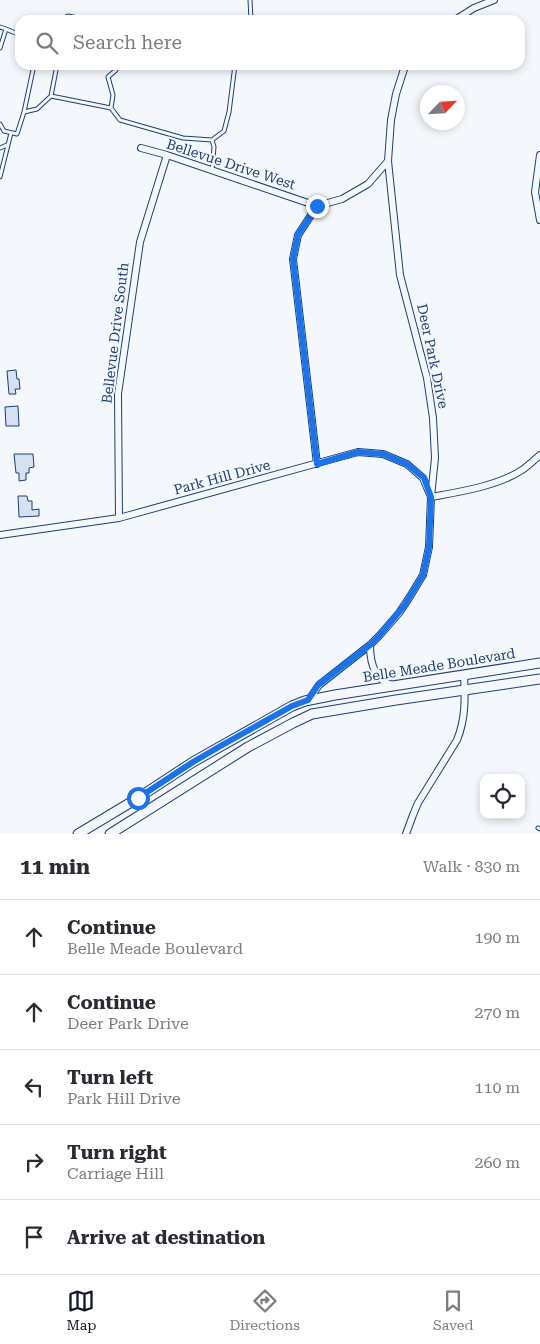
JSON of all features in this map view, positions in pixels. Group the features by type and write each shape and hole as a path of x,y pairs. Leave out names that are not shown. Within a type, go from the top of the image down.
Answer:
{"main road":[{"name":"Belle Meade Boulevard","path":"78,834 224,744 292,706 308,700 540,663"},
{"name":"Belle Meade Boulevard","path":"110,834 248,747 312,714 540,679"},
{"path":"395,686 396,700"},
{"path":"308,700 312,714"}],"street":[{"path":"463,15 494,0"},
{"name":"Deer Park Drive","path":"308,700 318,685 370,645 399,613 423,575 429,547 435,458 433,418 427,378 400,275 388,161 391,120 396,94 404,70"},
{"name":"Bellevue Drive West","path":"141,148 317,206"},
{"path":"540,154 536,192 540,220"},
{"name":"Bellevue Drive South","path":"120,518 118,394 140,242 167,155"},
{"path":"317,464 293,259 298,235 317,206 342,198 368,184 388,161"},
{"name":"Park Hill Drive","path":"0,535 120,518 358,452 383,454 407,464 424,478 431,497"},
{"path":"431,497 474,488 509,477 522,470 540,455"},
{"path":"370,645 372,664 375,671 384,682 395,686"},
{"path":"406,834 418,803 462,729 465,713 464,674"}],"lane":[{"path":"250,0 251,15"},
{"path":"0,26 15,32"},
{"path":"0,48 6,29"},
{"path":"0,124 4,132 17,134 33,70"},
{"path":"24,112 37,109 51,96 56,70"},
{"path":"111,108 113,95 108,77 116,70"},
{"path":"51,96 111,108 120,120 184,138 212,140 224,131 234,70"},
{"path":"0,177 11,133"},
{"path":"212,140 214,146 212,171"},
{"path":"0,148 8,145"}],"building":[{"path":"16,370 20,389 15,389 16,394 9,394 7,371"},
{"path":"18,406 19,426 6,426 5,407"},
{"path":"14,454 33,454 34,467 29,468 29,473 26,473 26,480 19,481"},
{"path":"18,496 27,496 28,501 32,501 32,510 39,509 39,516 19,517"}],"route":[{"path":"138,798 224,744 292,706 308,700 318,685 370,645 388,627 404,606 423,575 429,547 431,497 424,478 407,464 383,454 358,452 317,464 293,259 298,235 317,206"}]}
